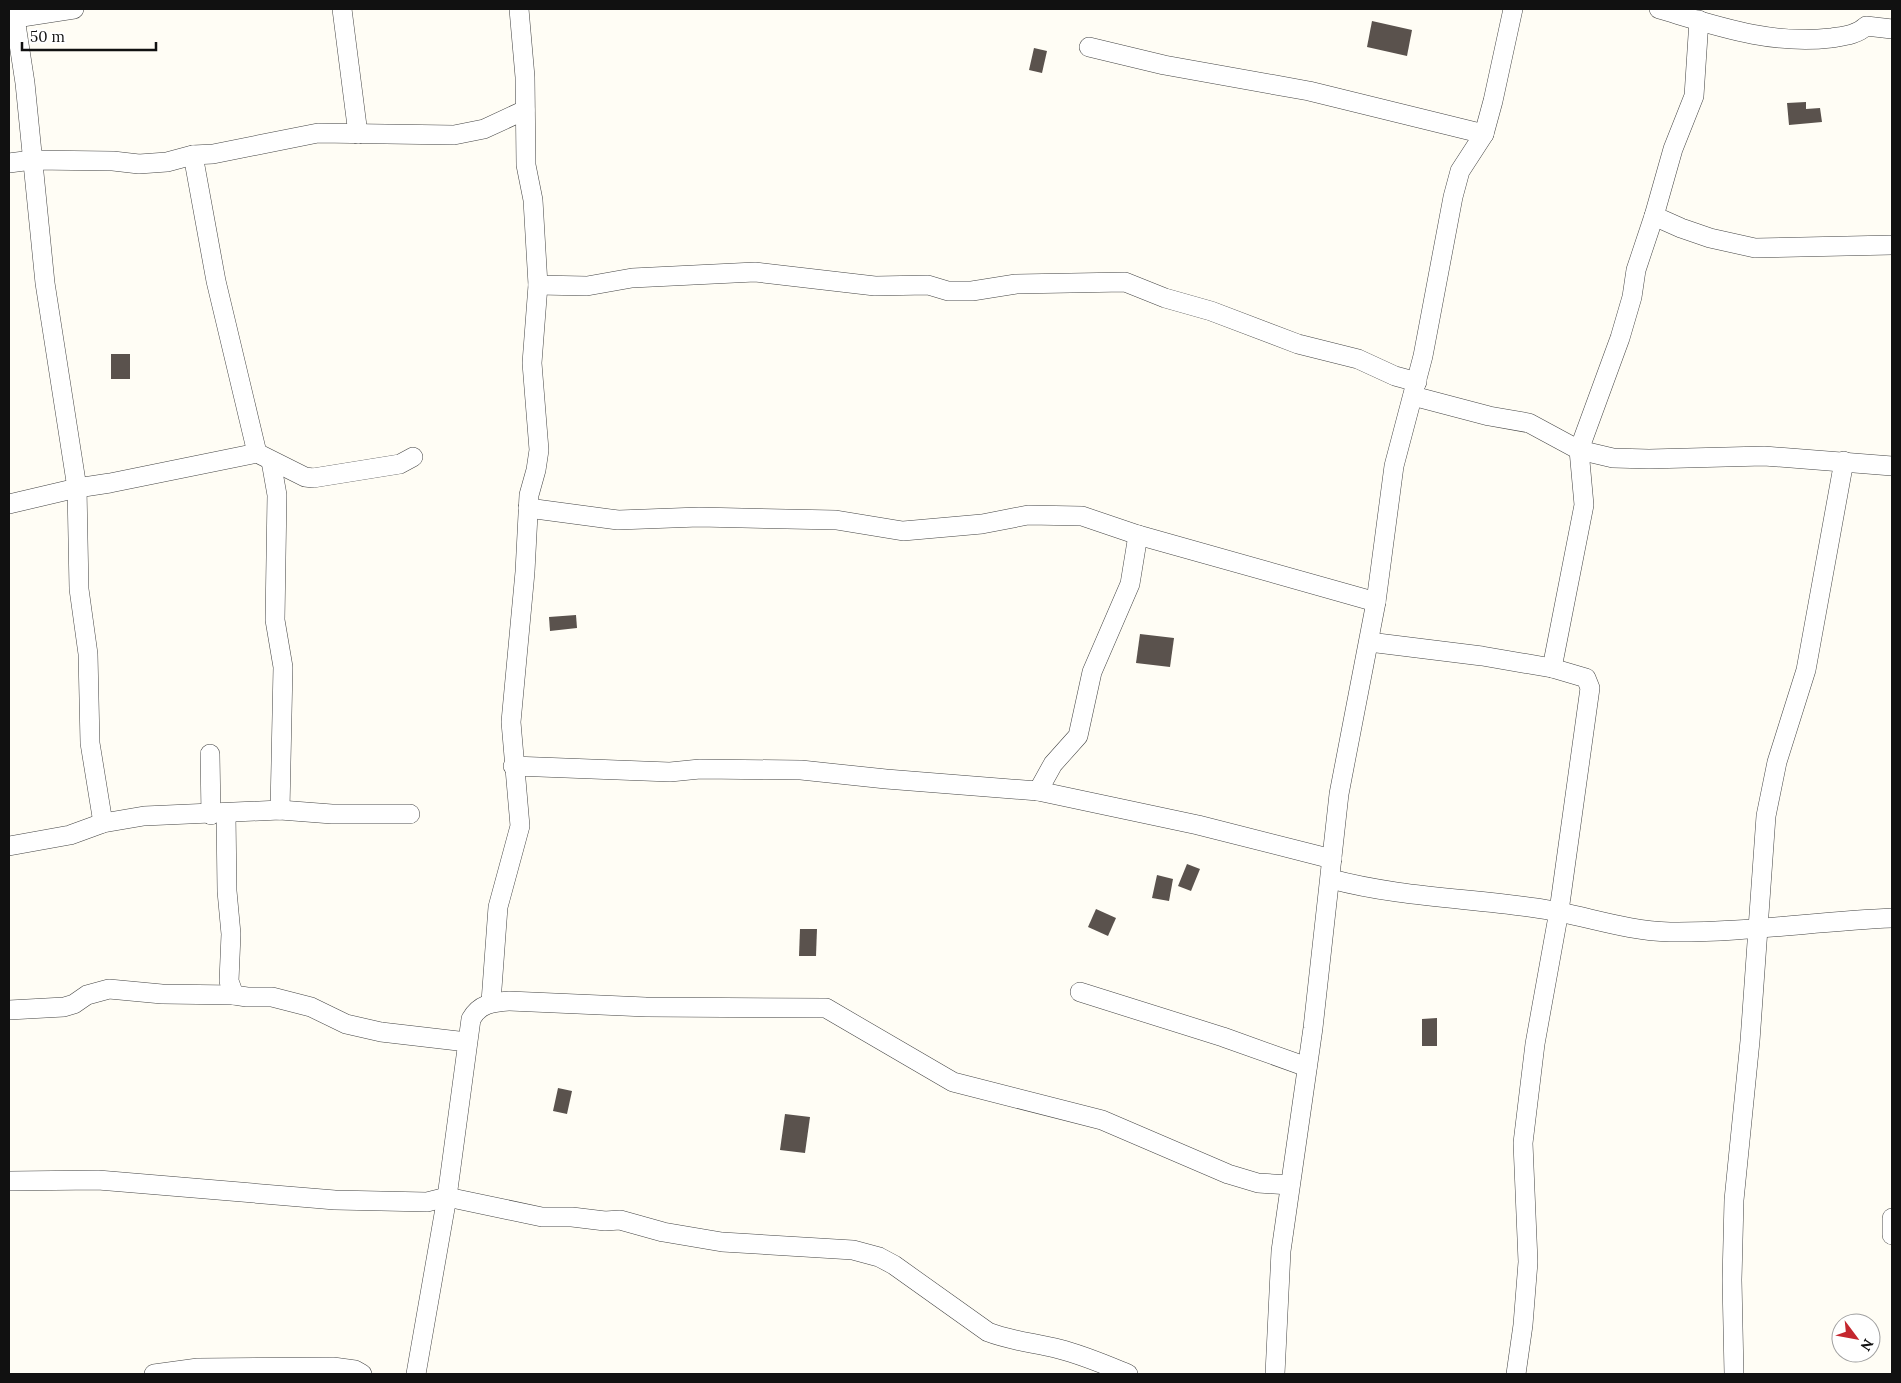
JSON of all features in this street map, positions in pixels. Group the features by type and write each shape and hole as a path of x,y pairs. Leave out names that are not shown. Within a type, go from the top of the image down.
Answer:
{"street":[{"path":"74,9 12,18 25,83 53,337 77,488 80,589 88,654 90,742 103,823"},
{"path":"342,9 358,134"},
{"path":"491,1002 498,907 520,826 513,766 511,722 526,572 529,495 539,450 532,362 538,285 533,200 526,165 525,110 518,9"},
{"path":"1275,1374 1281,1250 1331,879 1339,794 1376,602 1394,466 1415,389 1460,171 1484,134 1494,101 1513,9"},
{"path":"1659,9 1736,31 1782,40 1805,41 1844,36 1860,32 1866,26 1892,29"},
{"path":"1552,668 1584,505 1579,450 1620,338 1632,297 1636,270 1673,149 1694,96 1699,20"},
{"path":"1089,48 1164,65 1309,91 1484,134"},
{"path":"9,163 32,160 113,161 139,164 167,162 194,155 213,154 318,133 454,135 484,129 525,110"},
{"path":"194,155 216,281 264,457 277,495 275,620 283,666 280,810"},
{"path":"1654,216 1680,228 1710,238 1754,248 1892,245"},
{"path":"538,285 587,286 632,278 755,272 875,286 928,285 948,291 972,291 1016,284 1125,282 1165,298 1211,311 1298,344 1358,359 1395,376 1415,389 1489,416 1529,423 1579,450 1613,458 1631,459 1764,456 1892,466"},
{"path":"9,504 77,488 264,457 313,478 400,464 413,457"},
{"path":"1734,1374 1732,1280 1734,1200 1750,1041 1766,816 1777,762 1806,670 1844,461"},
{"path":"528,508 618,520 699,517 836,520 903,531 982,524 1028,515 1082,516 1138,535 1376,602"},
{"path":"1038,790 1052,764 1078,736 1092,672 1130,584 1138,535"},
{"path":"1369,642 1482,656 1552,668 1586,678 1590,688 1560,911 1535,1044 1523,1143 1528,1262 1524,1326 1516,1374"},
{"path":"210,754 219,814 231,934 229,981 234,995"},
{"path":"513,766 670,772 700,769 807,770 886,779 1038,790 1198,825 1332,859"},
{"path":"9,846 70,835 103,823 144,816 280,810 332,814 410,814"},
{"path":"1331,879 1358,886 1408,894 1560,911 1642,930 1713,932 1892,918"},
{"path":"9,1010 64,1007 74,1004 87,995 109,989 162,994 234,995 247,998 272,997 311,1006 346,1024 381,1032 467,1042"},
{"path":"1080,992 1223,1037 1307,1067"},
{"path":"416,1374 447,1197 471,1019 476,1010 491,1002 509,1001 646,1007 826,1008 953,1082 1102,1120 1228,1174 1258,1183 1290,1185"},
{"path":"9,1181 98,1180 335,1200 427,1202 447,1197 542,1217 572,1217 605,1221 620,1220 663,1232 722,1242 853,1250 879,1257 894,1265 988,1332 1000,1337 1068,1352 1128,1374"},
{"path":"1892,1218 1892,1235"},
{"path":"154,1374 198,1368 333,1367 355,1370 362,1374"}],"building":[{"path":"1372,21 1412,30 1407,56 1367,47"},
{"path":"1034,48 1047,51 1042,73 1029,70"},
{"path":"1806,102 1806,109 1820,108 1822,122 1789,125 1787,103"},
{"path":"111,354 130,354 130,379 111,379"},
{"path":"576,615 577,628 550,631 549,617"},
{"path":"1140,634 1174,638 1170,667 1136,663"},
{"path":"1187,864 1200,869 1191,891 1178,886"},
{"path":"1157,875 1173,879 1169,901 1152,898"},
{"path":"1096,909 1116,918 1108,936 1088,927"},
{"path":"800,929 817,929 816,956 799,956"},
{"path":"1437,1018 1437,1046 1422,1046 1422,1019"},
{"path":"558,1088 572,1091 567,1114 553,1111"},
{"path":"785,1114 810,1117 805,1153 780,1150"}]}
